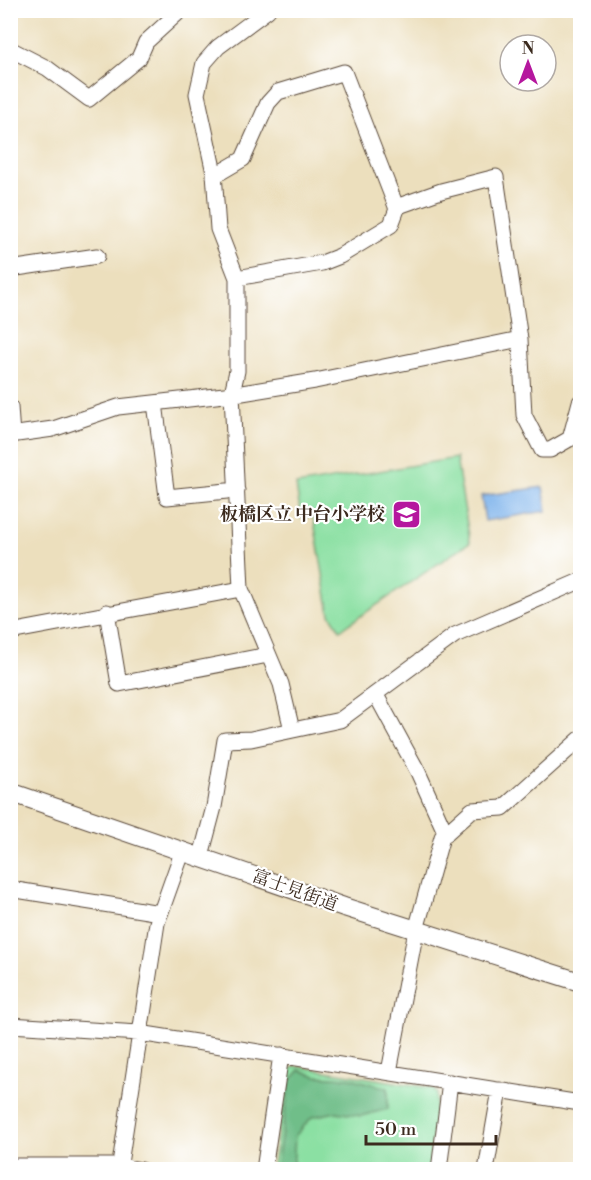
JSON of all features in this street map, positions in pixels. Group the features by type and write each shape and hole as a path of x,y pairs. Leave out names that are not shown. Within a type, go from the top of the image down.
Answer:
{"street":[{"path":"10,49 47,68 89,99 128,69 139,57 146,42 181,10"},
{"path":"268,10 251,15 218,46 204,63 197,94 214,176 218,229 237,278 237,370 232,393 241,589 280,684 292,730"},
{"path":"214,176 243,159 268,103 278,92 344,72 396,207 391,225 340,256 322,262 237,278"},
{"path":"396,207 441,191 496,177 520,339 524,415 542,450 550,450 575,436 580,402"},
{"path":"10,269 97,256"},
{"path":"10,407 11,435 54,429 118,407 315,381 520,339"},
{"path":"155,403 167,497 237,490"},
{"path":"201,856 214,807 225,740 251,739 340,720 455,635 580,581"},
{"path":"10,632 107,612 241,589"},
{"path":"107,612 119,684 268,655"},
{"path":"376,694 418,772 446,834"},
{"path":"389,1072 416,930 442,837 472,810 503,808 580,739"},
{"name":"富士見街道","path":"10,792 416,930 580,982"},
{"path":"119,1168 139,1032 160,913 183,850"},
{"path":"10,889 160,913"},
{"path":"10,1025 139,1032 580,1103"},
{"path":"264,1170 281,1055"},
{"path":"439,1170 450,1082"},
{"path":"486,1170 501,1090"},
{"path":"10,1166 142,1170"}],"green space":[{"path":"456,458 470,542 340,630 330,614 313,516 301,518 296,485"},
{"path":"295,1066 432,1088 437,1093 429,1169 272,1170 287,1073"},
{"path":"300,1070 316,1076 350,1078 388,1088 388,1109 361,1116 336,1112 312,1117 295,1136 293,1169 276,1169 290,1081"}],"water":[{"path":"543,487 547,511 485,521 481,496"}],"place":[{"name":"板橋区立 中台小学校","path":"406,514"}]}
